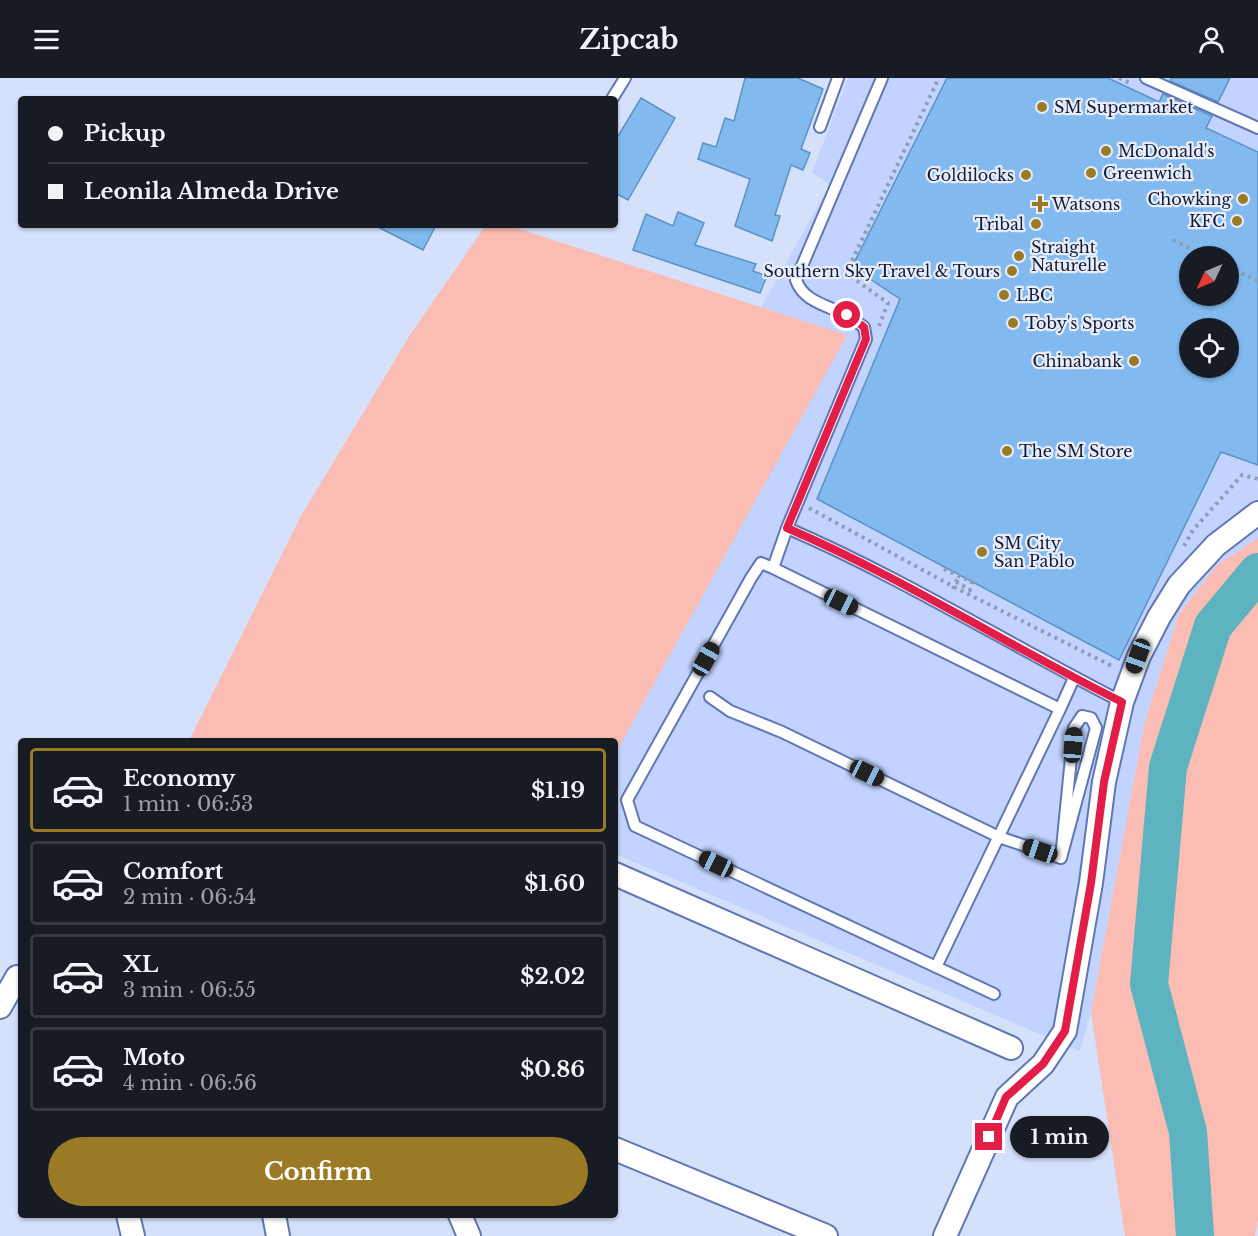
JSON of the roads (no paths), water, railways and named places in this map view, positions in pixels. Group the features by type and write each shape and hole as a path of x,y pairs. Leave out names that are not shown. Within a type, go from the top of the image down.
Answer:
{"street":[{"path":"945,1236 1006,1097 1043,1064 1065,1031 1091,883 1104,782 1122,702 1138,656 1179,585 1216,545 1258,513"},
{"path":"618,875 1011,1048"},
{"path":"0,1007 18,978"},
{"path":"618,1150 826,1236"},
{"path":"129,1218 133,1236"},
{"path":"275,1218 278,1236"},
{"path":"461,1218 469,1236"}],"lane":[{"path":"614,96 625,78"},
{"path":"820,127 838,78"},
{"path":"773,568 787,528 866,339 864,327 847,315 811,299 799,290 796,280 882,78"},
{"path":"1146,78 1258,129"},
{"path":"787,528 820,542 945,606 1122,702"},
{"path":"994,994 635,826 627,800 761,563 1060,709"},
{"path":"936,967 1074,678"},
{"path":"710,697 730,711 782,732 999,837 1061,858"},
{"path":"1082,716 1091,717 1096,728 1061,858 1074,728 1082,716"}],"waterway":[{"path":"1195,1236 1188,1132 1149,984 1168,767 1213,626 1258,572"}],"place":[{"name":"SM Supermarket","path":"1042,107"},
{"name":"McDonald's","path":"1106,151"},
{"name":"Greenwich","path":"1091,173"},
{"name":"Goldilocks","path":"1026,175"},
{"name":"Chowking","path":"1243,199"},
{"name":"Watsons","path":"1040,204"},
{"name":"KFC","path":"1237,221"},
{"name":"Tribal","path":"1036,224"},
{"name":"Straight Naturelle","path":"1019,256"},
{"name":"Southern Sky Travel & Tours","path":"1012,271"},
{"name":"LBC","path":"1004,295"},
{"name":"Toby's Sports","path":"1013,323"},
{"name":"Chinabank","path":"1134,361"},
{"name":"The SM Store","path":"1007,451"},
{"name":"SM City San Pablo","path":"982,552"}]}
